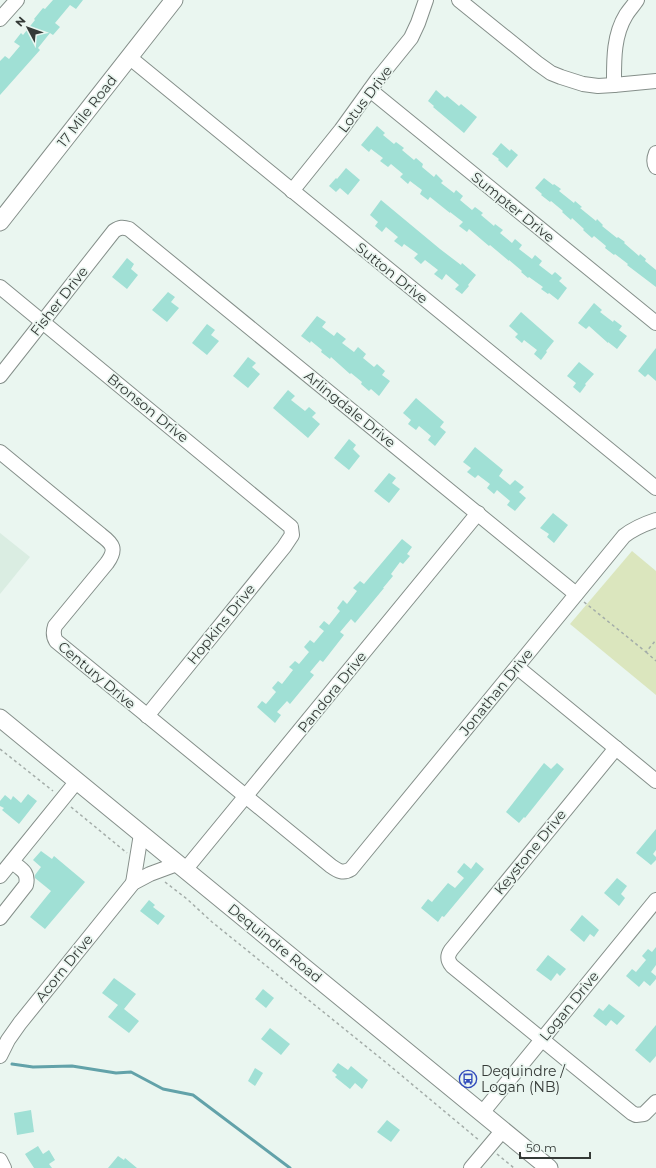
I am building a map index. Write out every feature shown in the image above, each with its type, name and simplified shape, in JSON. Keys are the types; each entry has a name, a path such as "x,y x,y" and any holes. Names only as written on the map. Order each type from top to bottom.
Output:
{"main road":[{"name":"17 Mile Road","path":"0,222 174,0"},
{"name":"Dequindre Road","path":"0,719 549,1168"}],"street":[{"path":"0,19 17,0"},
{"name":"Lotus Drive","path":"292,191 341,130 411,38 426,0"},
{"path":"459,0 537,63 561,77 583,84 598,86 614,86 656,81"},
{"path":"614,86 616,42 626,15 637,0"},
{"name":"Sutton Drive","path":"128,57 656,488"},
{"name":"Sumpter Drive","path":"370,90 656,323"},
{"path":"656,153 654,158 656,167"},
{"name":"Fisher Drive","path":"0,376 109,237 114,231 121,228"},
{"name":"Arlingdale Drive","path":"121,228 129,229 133,232 580,598"},
{"name":"Bronson Drive","path":"0,288 289,524 292,531"},
{"name":"Century Drive","path":"0,452 101,535 112,546 113,550 111,558 53,629 54,636 60,645 336,870 344,872"},
{"name":"Pandora Drive","path":"181,867 246,796 478,513"},
{"name":"Jonathan Drive","path":"344,872 351,869 517,667 580,598 624,536 638,526 656,520"},
{"name":"Hopkins Drive","path":"146,716 284,547 290,539 292,531"},
{"path":"517,667 656,780"},
{"name":"Keystone Drive","path":"542,1039 452,966 449,962 448,954 616,748"},
{"path":"0,876 77,782"},
{"name":"Acorn Drive","path":"133,883 141,834"},
{"path":"0,918 26,885 28,879 25,872 12,862"},
{"name":"Acorn Drive","path":"0,1056 8,1040 20,1023 133,883 150,874 181,867"},
{"name":"Logan Drive","path":"482,1113 656,900"},
{"path":"542,1039 636,1115 648,1112 656,1102"},
{"path":"471,1168 503,1130"},
{"path":"0,1160 4,1168"}],"path":[{"path":"580,598 656,661"},
{"path":"646,652 656,640"},
{"path":"160,878 514,1168"}],"shaded area":[{"path":"0,533 30,557 0,594"}],"green space":[{"path":"632,551 656,571 656,695 570,624"}],"building":[{"path":"53,0 83,0 76,9 70,5 55,23 60,27 53,35 50,33 38,48 40,50 0,95 0,61 5,56 9,59 20,46 14,42 21,33 23,35 43,8 45,9"},
{"path":"436,90 445,98 447,96 459,106 461,104 477,117 464,133 428,101"},
{"path":"377,126 385,133 383,135 394,144 396,142 404,148 402,150 414,160 416,158 423,164 422,167 434,177 436,174 443,181 441,183 454,193 456,190 463,196 460,200 472,210 475,207 483,213 481,215 494,226 495,224 503,230 500,233 512,243 515,239 522,245 519,249 532,259 535,255 542,261 539,265 552,275 555,272 562,278 559,281 567,288 558,300 541,289 543,287 529,277 528,278 509,260 469,229 467,232 459,226 463,222 430,197 428,200 420,194 422,190 410,181 408,184 400,177 403,174 391,164 388,167 380,161 383,158 371,149 369,152 361,145"},
{"path":"501,143 510,151 511,149 518,155 507,168 492,154"},
{"path":"346,168 360,180 348,195 340,188 336,192 329,186"},
{"path":"544,178 561,189 559,191 574,203 575,201 582,207 580,208 596,221 597,219 603,225 602,226 617,238 618,237 625,242 624,243 639,256 640,254 646,259 645,261 656,270 656,287 615,254 614,255 605,248 606,246 594,236 592,238 572,218 571,220 551,201 550,202 541,195 542,194 535,188"},
{"path":"381,200 440,249 461,265 462,263 476,275 462,294 455,289 459,285 446,274 442,280 434,274 438,270 425,260 421,264 414,258 418,254 404,244 402,247 394,241 398,237 386,227 382,232 375,226 378,222 370,215"},
{"path":"127,258 134,264 131,269 138,275 127,289 112,277"},
{"path":"168,292 175,297 171,302 179,308 167,322 152,310"},
{"path":"594,303 602,310 600,312 613,322 614,320 622,326 619,330 627,336 617,349 589,326 586,329 578,323"},
{"path":"521,312 554,341 541,360 534,354 537,350 524,340 522,343 515,337 518,334 509,326"},
{"path":"317,316 326,322 322,327 334,336 337,332 346,339 342,343 354,352 358,347 366,354 363,358 374,367 377,364 385,371 382,375 390,381 379,396 371,389 369,391 361,384 362,382 351,373 350,374 331,357 330,359 321,352 322,350 311,341 310,343 301,336"},
{"path":"207,324 215,330 211,335 219,341 207,355 192,343"},
{"path":"656,348 656,381 648,374 645,377 638,371"},
{"path":"248,357 256,363 252,367 260,374 248,388 233,376"},
{"path":"579,362 594,374 585,384 586,385 580,393 573,387 576,383 567,376"},
{"path":"288,390 295,396 291,400 305,411 309,407 316,413 312,417 320,424 308,438 273,408"},
{"path":"416,398 444,422 440,427 446,432 435,446 428,440 431,436 419,426 416,430 408,424 411,420 403,413"},
{"path":"349,439 356,445 353,449 360,456 349,470 334,458"},
{"path":"475,447 503,470 499,476 510,485 515,480 524,487 519,492 526,498 515,511 507,505 510,501 497,490 494,494 487,488 490,484 478,475 475,478 467,472 471,468 463,462"},
{"path":"389,473 396,478 392,483 400,489 389,503 374,491"},
{"path":"553,513 568,525 554,543 547,537 549,534 540,528"},
{"path":"402,539 412,547 407,554 410,556 403,564 400,562 391,574 393,576 355,623 351,619 340,632 344,635 323,662 320,660 310,672 314,675 290,704 287,701 277,712 281,715 275,723 257,707 262,701 266,704 276,692 272,688 278,681 282,684 293,670 289,667 295,661 299,664 309,652 304,647 310,640 314,643 324,631 319,627 324,621 329,625 340,611 337,608 343,600 347,604 357,591 353,588 360,581 364,584"},
{"path":"544,763 551,769 557,763 564,769 525,818 524,817 519,823 506,812"},
{"path":"28,794 37,801 19,824 2,810 4,808 0,806 0,801 5,795 11,800 13,796 21,803"},
{"path":"656,829 656,850 653,854 656,857 656,860 651,865 636,853"},
{"path":"41,851 52,859 54,856 85,882 45,929 30,917 51,891 35,878 35,875 41,867 33,860"},
{"path":"476,862 484,869 444,917 442,916 438,922 421,908 428,899 432,902 448,883 455,888 464,878 457,872 464,863 471,869"},
{"path":"617,878 627,886 621,894 625,898 619,906 604,893"},
{"path":"149,900 155,905 153,907 165,916 158,925 140,911"},
{"path":"582,915 599,930 594,937 590,934 584,942 570,930"},
{"path":"656,947 656,965 651,972 656,976 656,979 650,986 644,981 639,987 626,976 632,969 636,972 646,960 642,956 648,949 652,952"},
{"path":"548,955 566,969 560,976 557,973 551,981 536,970"},
{"path":"114,978 136,994 124,1009 139,1021 129,1033 108,1017 118,1005 102,993"},
{"path":"263,989 274,998 266,1008 255,999"},
{"path":"609,1004 625,1016 617,1025 611,1020 606,1026 593,1016 599,1008 603,1011"},
{"path":"656,1025 656,1056 650,1063 635,1050"},
{"path":"270,1028 290,1044 281,1055 261,1039"},
{"path":"338,1063 348,1070 351,1066 368,1080 362,1089 355,1083 350,1089 335,1077 337,1075 332,1071"},
{"path":"255,1068 263,1073 255,1086 248,1081"},
{"path":"31,1110 34,1132 17,1135 14,1113"},
{"path":"387,1120 400,1130 391,1142 377,1132"},
{"path":"38,1146 43,1154 49,1150 55,1160 49,1164 52,1168 34,1168 25,1154"},
{"path":"118,1156 124,1160 125,1158 137,1168 108,1168"}],"waterway":[{"path":"12,1064 33,1067 72,1066 116,1073 131,1072 163,1089 193,1095 290,1168"}],"place":[{"name":"Dequindre / Logan (NB)","path":"468,1079"}]}
